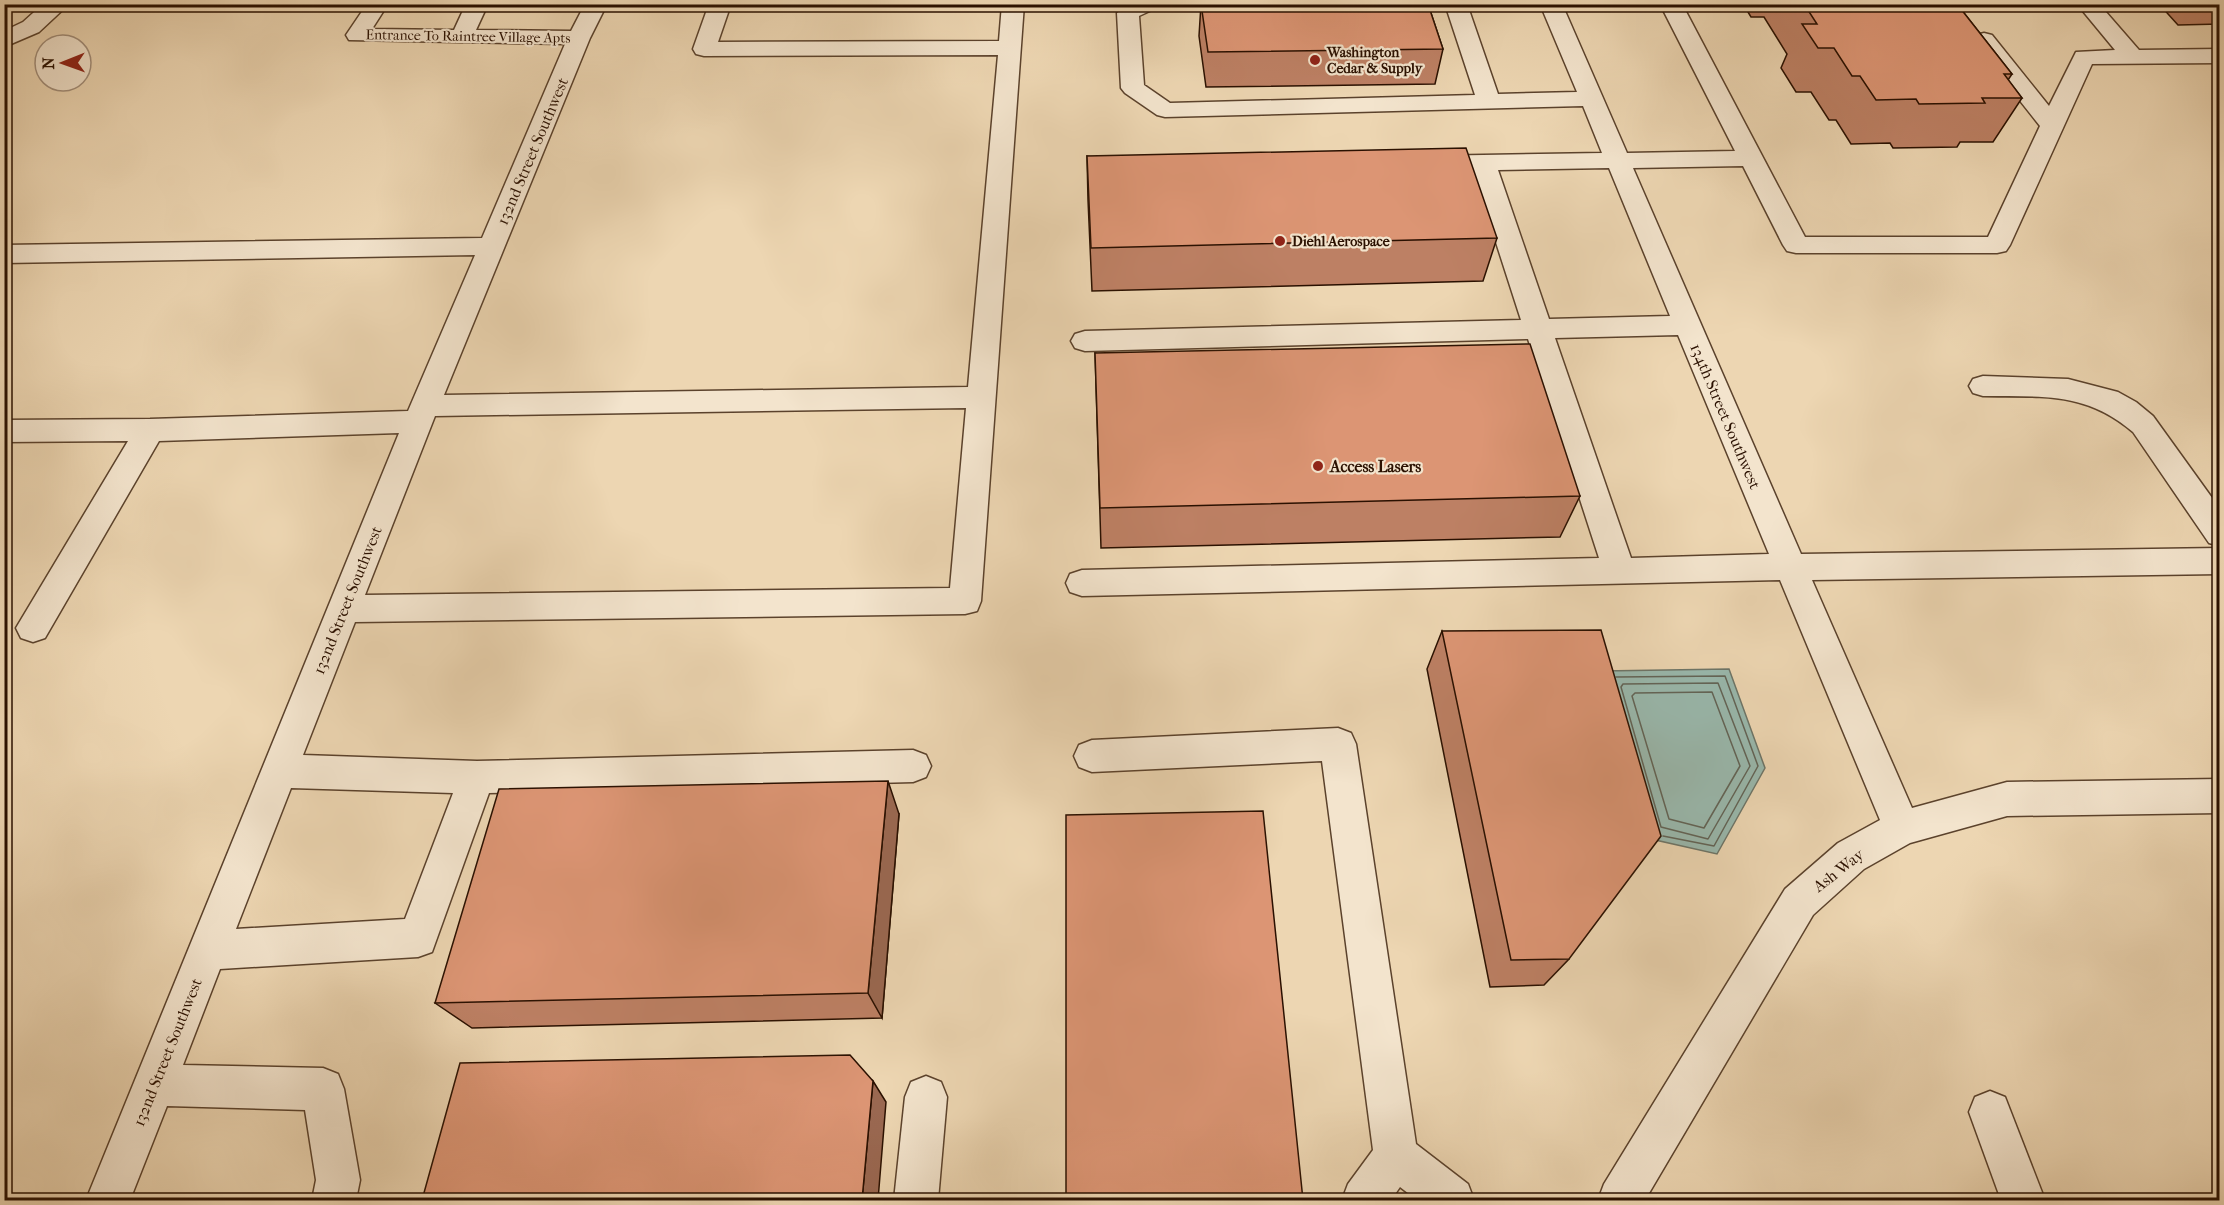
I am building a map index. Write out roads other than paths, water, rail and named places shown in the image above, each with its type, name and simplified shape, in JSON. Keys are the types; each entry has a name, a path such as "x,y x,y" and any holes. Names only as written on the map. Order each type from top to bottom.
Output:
{"street":[{"path":"4,40 31,27 46,12 59,4"},
{"name":"Entrance To Raintree Village Apts","path":"378,4 357,35 579,38"},
{"path":"462,37 477,4"},
{"name":"132nd Street Southwest","path":"108,1200 421,414 579,38 596,4"},
{"path":"720,4 704,49 1010,48"},
{"path":"343,609 965,601 1013,4"},
{"path":"1146,4 1128,13 1133,88 1165,110 1591,99"},
{"path":"1456,4 1489,103"},
{"name":"134th Street Southwest","path":"1551,4 1902,828"},
{"path":"1671,4 1796,245 1997,245 2084,57 2220,56"},
{"path":"2087,4 2133,57"},
{"path":"1972,24 2053,126"},
{"path":"1400,165 1751,158"},
{"path":"1483,163 1619,571"},
{"path":"4,254 492,246"},
{"path":"1086,341 1687,325"},
{"path":"1983,386 2082,390 2102,396 2132,412 2143,424 2220,534"},
{"path":"4,431 150,430 421,414 982,397"},
{"path":"33,628 150,430"},
{"path":"1082,583 1790,567 2220,561"},
{"path":"1092,756 1338,744 1396,1156 1452,1200"},
{"path":"279,771 477,777 913,766"},
{"path":"208,950 418,938 477,777"},
{"name":"Ash Way","path":"1620,1200 1799,902 1851,856 1902,828 2007,799 2220,795"},
{"path":"154,1085 323,1089 338,1180 334,1200"},
{"path":"916,1200 926,1097"},
{"path":"1990,1112 2023,1200"},
{"path":"1364,1200 1396,1156"}],"water":[{"path":"1729,669 1765,768 1717,854 1651,839 1602,671"}],"place":[{"name":"Washington Cedar & Supply","path":"1315,60"},
{"name":"Diehl Aerospace","path":"1280,241"},
{"name":"Access Lasers","path":"1318,466"}]}
